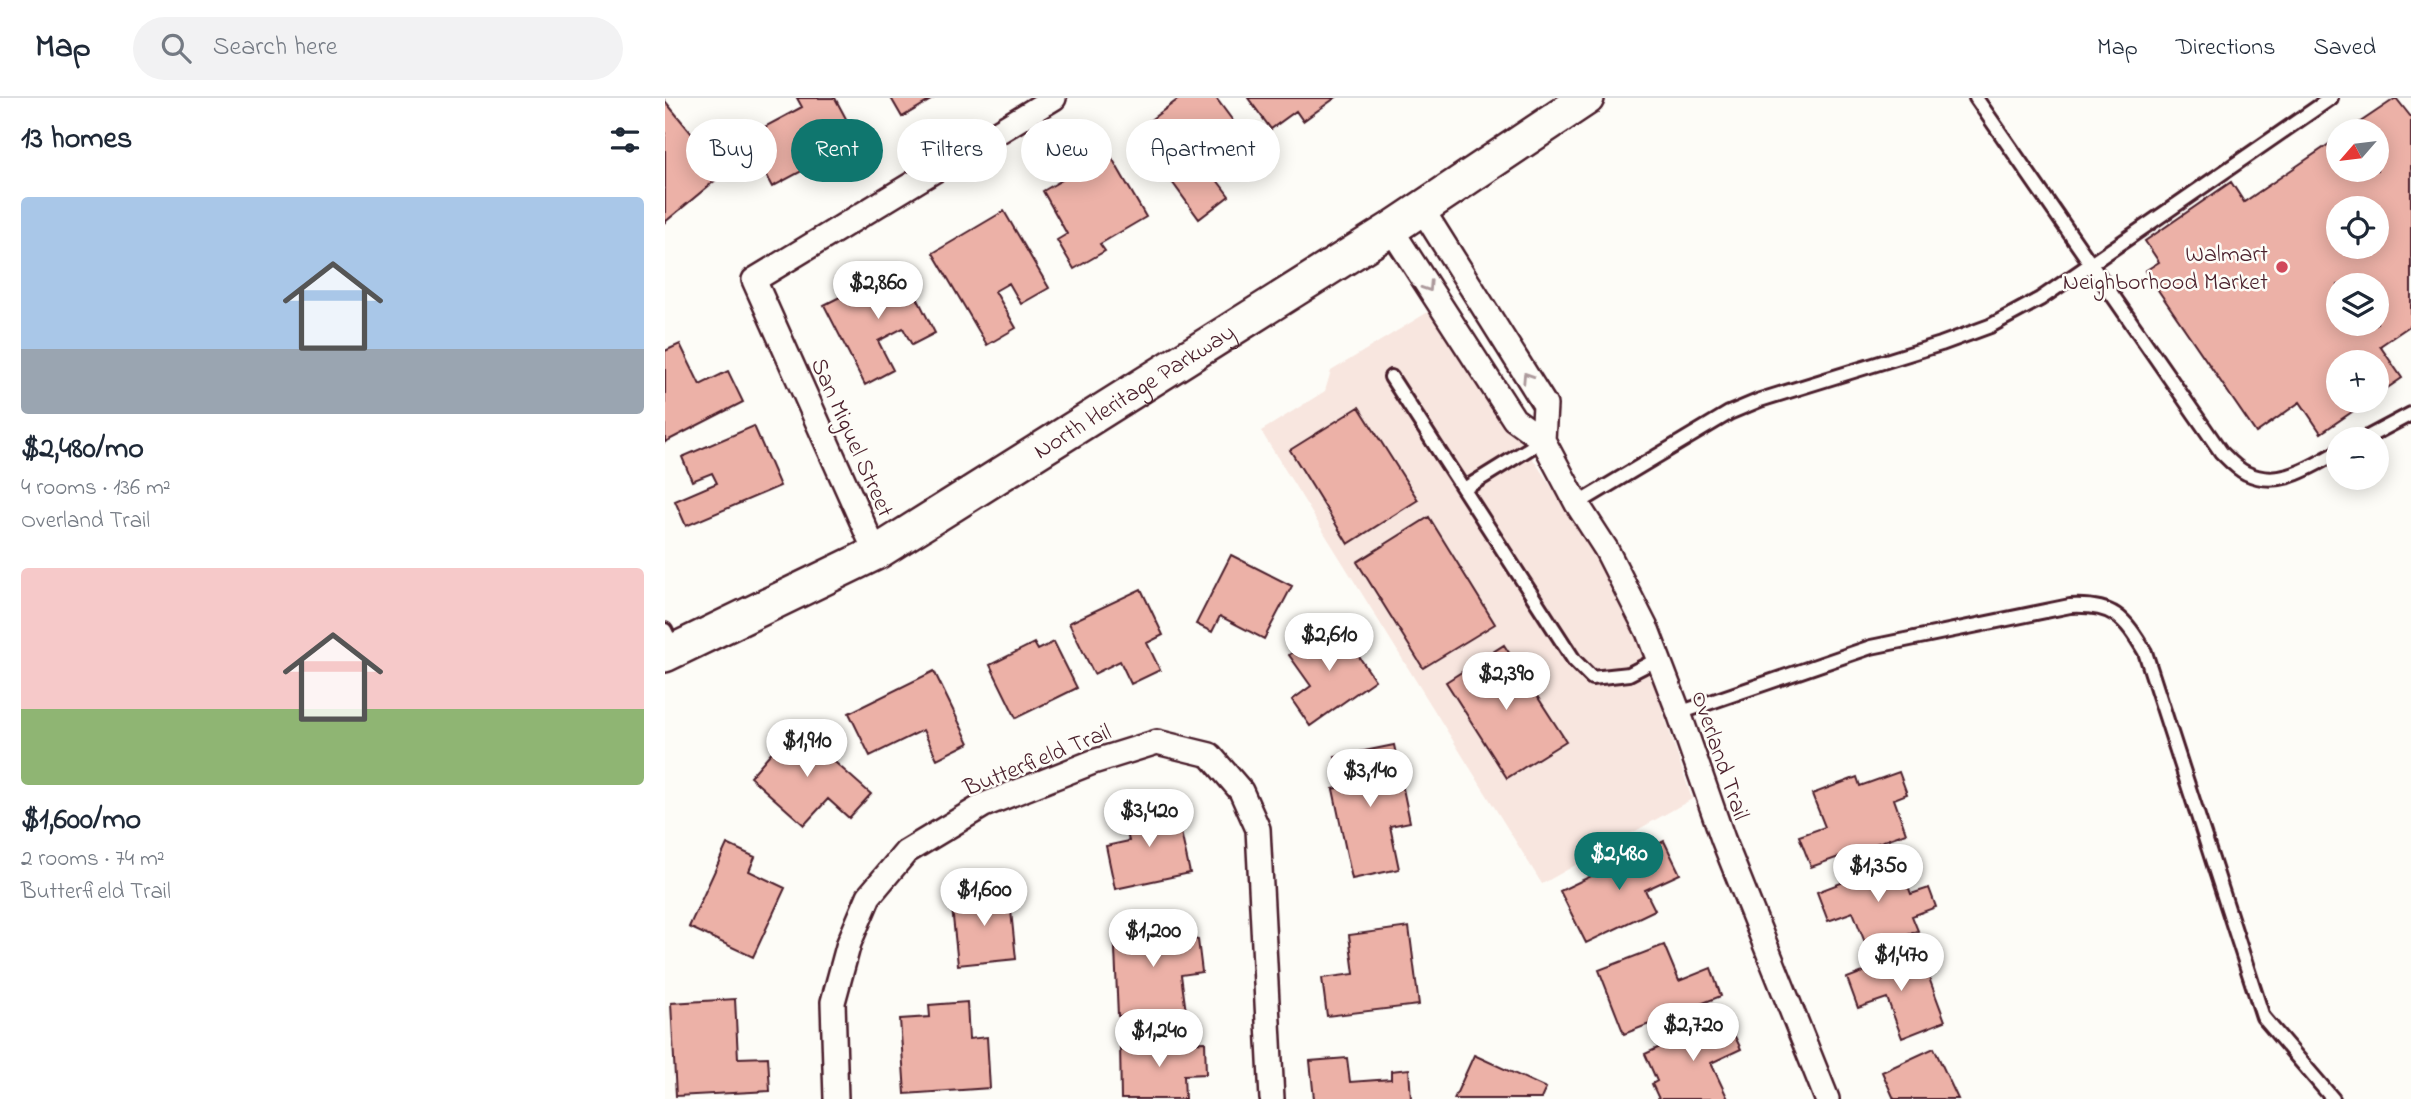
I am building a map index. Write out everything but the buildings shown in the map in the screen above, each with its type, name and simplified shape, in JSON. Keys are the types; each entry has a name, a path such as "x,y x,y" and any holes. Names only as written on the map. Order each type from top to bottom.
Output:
{"main road":[{"name":"North Heritage Parkway","path":"668,645 876,553 1391,229 1587,98"}],"street":[{"name":"San Miguel Street","path":"876,553 754,280 1054,98"},
{"path":"1422,209 1545,405 1543,440"},
{"name":"Overland Trail","path":"1391,229 1514,419 1543,440 1577,504 1606,549 1648,632 1723,839 1827,1099"},
{"name":"Butterfield Trail","path":"836,1099 833,1002 849,943 869,896 906,852 984,805 1093,762 1157,742 1210,755 1241,791 1258,829 1272,1099"}],"lane":[{"path":"1976,98 2221,452 2244,473 2269,481 2297,474 2326,459"},
{"path":"1577,504 1729,413 1760,400 1990,326 2040,299 2331,98"},
{"path":"1391,377 1574,660 1592,678 1629,674 1658,659"},
{"path":"2387,427 2411,414"},
{"path":"1464,489 1543,440"},
{"path":"1679,713 1871,647 2070,606 2094,605 2110,611 2130,627 2145,652 2263,1017 2333,1099"}],"shaded area":[{"path":"1433,309 1625,597 1692,799 1542,884 1261,431 1325,391 1331,371"}],"place":[{"name":"Walmart Neighborhood Market","path":"2282,267"}]}
